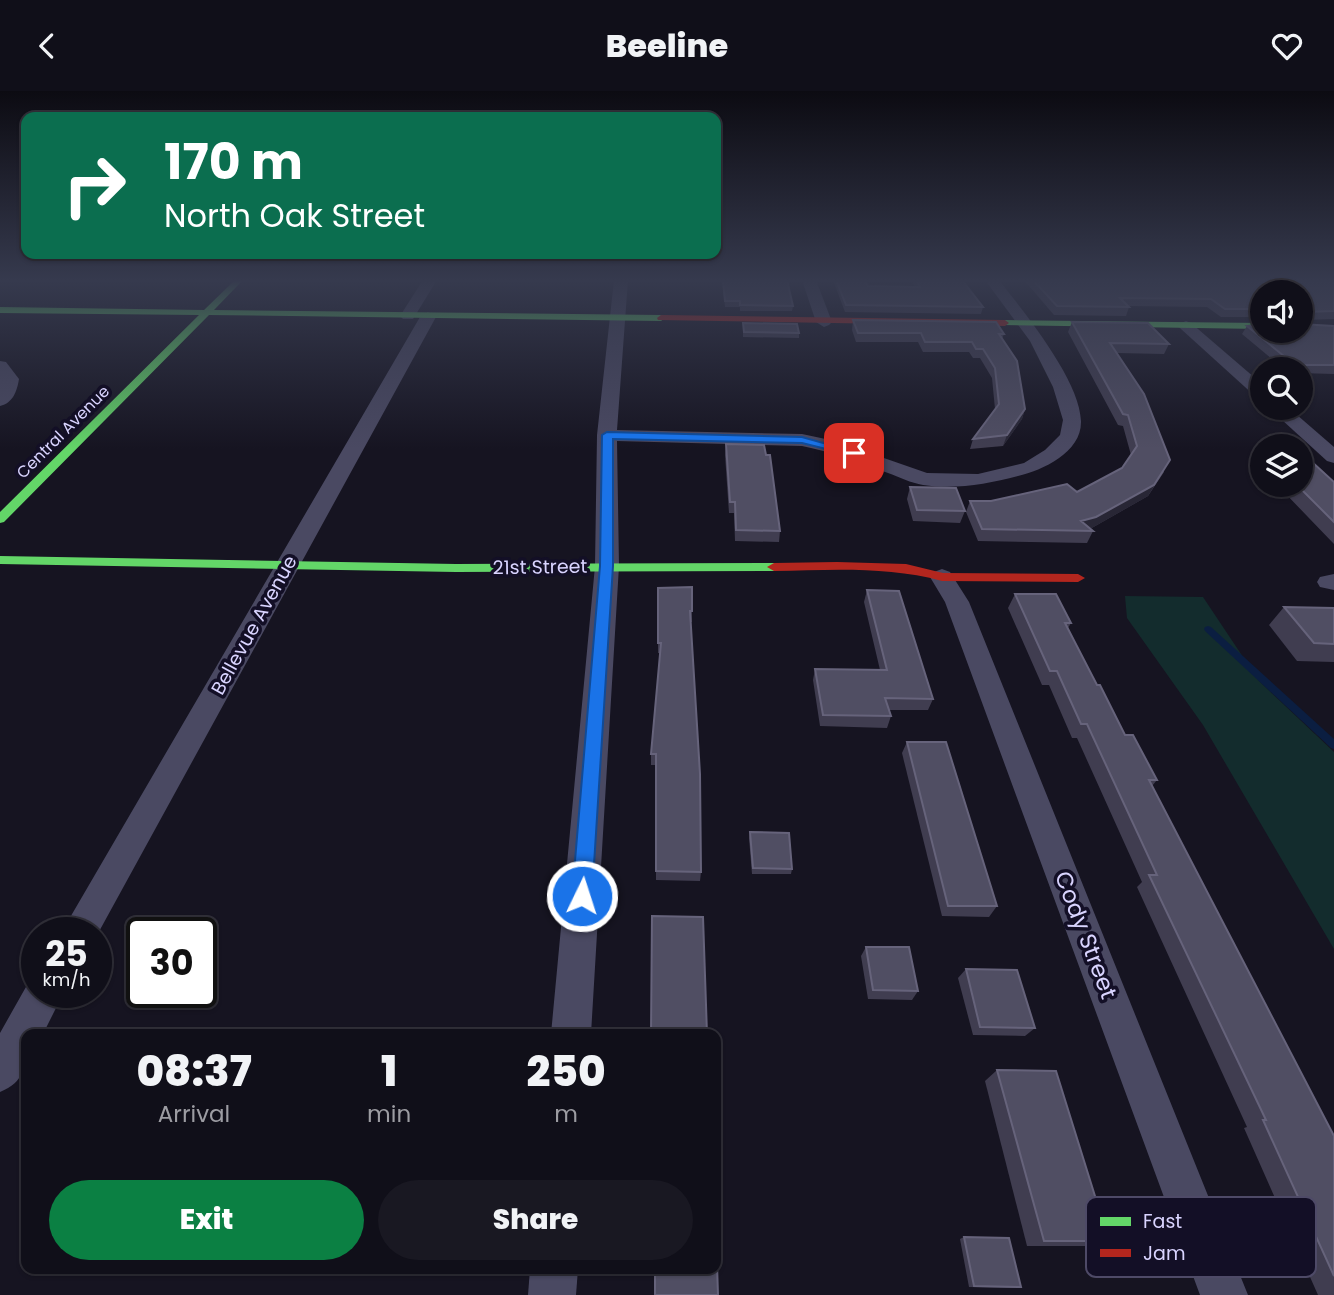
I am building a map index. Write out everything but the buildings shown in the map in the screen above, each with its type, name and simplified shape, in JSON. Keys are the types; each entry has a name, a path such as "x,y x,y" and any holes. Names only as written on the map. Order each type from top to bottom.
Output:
{"street":[{"name":"Central Avenue","path":"0,519 182,336"},
{"name":"Bellevue Avenue","path":"88,917 288,565 365,424 408,336"},
{"path":"571,1029 607,566 607,435 615,336"},
{"path":"607,435 802,440 828,445 925,479 978,480 1031,467 1052,454 1069,436 1072,420 1062,387 1035,336"},
{"path":"1197,336 1250,383"},
{"path":"0,366 10,379 8,391 0,401"},
{"path":"1292,420 1334,457"},
{"name":"21st Street","path":"0,560 456,568 905,568 928,571 942,577 1078,579"},
{"name":"Cody Street","path":"942,577 957,602 1186,1197"},
{"path":"24,1029 36,1008"},
{"path":"0,1072 21,1035"},
{"path":"552,1295 554,1274"},
{"name":"Cody Street","path":"1217,1277 1224,1295"}],"green space":[{"path":"1125,596 1203,597 1259,681 1334,752 1334,949 1203,725 1127,618"}],"waterway":[{"path":"1208,629 1334,745"}],"traffic: fast":[{"path":"0,519 183,336"},
{"path":"0,560 456,568 774,567"}],"traffic: jam":[{"path":"774,567 884,566 906,568 942,577 1078,578"}],"route":[{"path":"582,896 607,566 607,435 802,440 854,453"}]}
